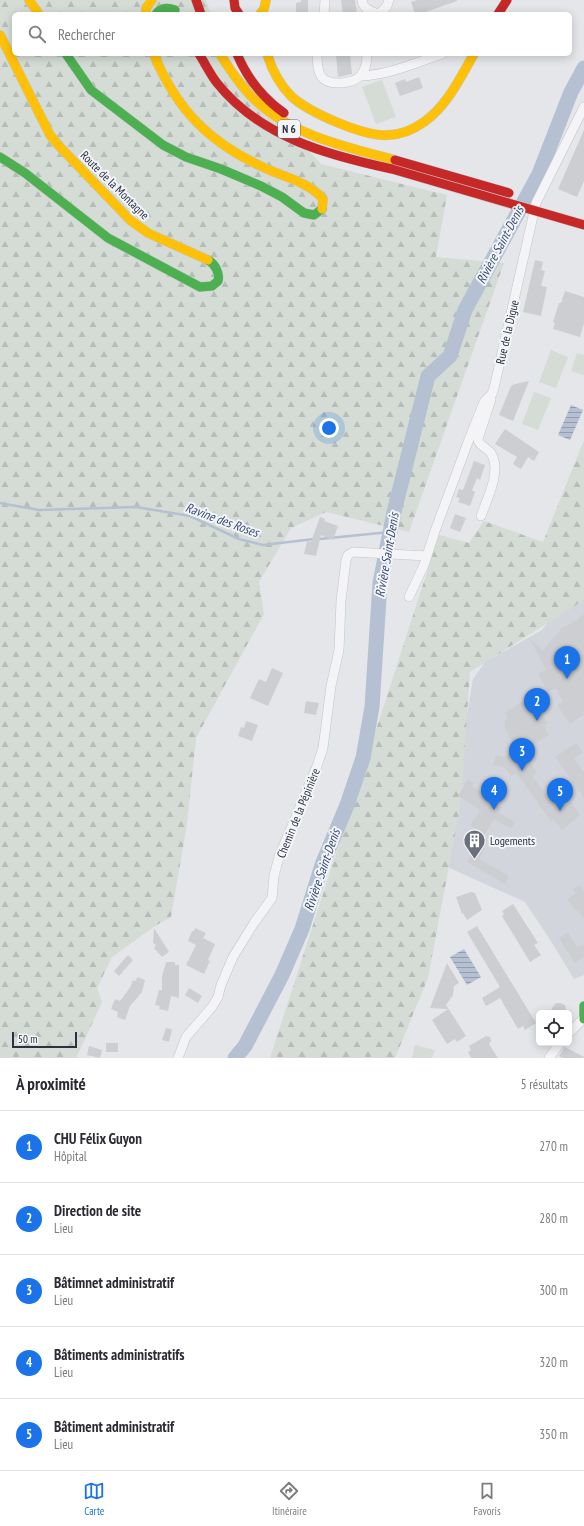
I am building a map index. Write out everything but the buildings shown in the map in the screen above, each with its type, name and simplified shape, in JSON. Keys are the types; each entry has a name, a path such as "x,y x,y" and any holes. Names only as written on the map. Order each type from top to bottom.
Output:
{"main road":[{"path":"29,0 38,12"},
{"path":"146,12 146,8 152,0"},
{"path":"171,0 176,12"},
{"path":"188,0 192,12"},
{"path":"196,0 200,12"},
{"path":"234,0 235,8 238,12"},
{"path":"499,12 507,0"},
{"path":"157,12 163,8 168,7 176,12"},
{"name":"Route de la Montagne","path":"0,35 50,136 130,220 148,233 211,262 219,272 217,282 214,286 208,288 200,286 108,238 26,173 0,157"},
{"path":"67,56 91,90 168,149 186,158 261,186 282,197 304,213 314,214 322,209 322,198 319,194 228,148 197,124 175,97 156,57"},
{"path":"200,56 217,83 240,108 282,136 339,156 392,169"},
{"name":"N 6","path":"211,56 233,87 250,104 272,120 302,137 336,151 392,169 584,225"},
{"name":"N 6","path":"221,56 242,86 256,102 273,116 301,131 341,145 516,195"},
{"path":"238,56 247,74 259,89 280,110 305,126 395,160"},
{"path":"268,56 273,71 284,88 297,102 311,110 356,129 379,136 399,134 414,128 429,119 440,108 473,56"},
{"path":"531,199 546,204"},
{"path":"584,1006 584,1019"}],"street":[{"path":"324,12 325,0"},
{"path":"362,0 362,3 367,10 373,12"},
{"path":"381,12 387,6 389,0"},
{"path":"317,56 320,76 325,80 336,83 345,83 361,76 366,68 366,56"},
{"path":"361,76 373,76 386,73 436,56"},
{"name":"Rue de la Digue","path":"409,597 484,402 492,394 536,203 584,107"},
{"path":"481,516 496,472 493,456 490,451 479,444 478,439 492,394"},
{"name":"Chemin de la Pépinière","path":"178,1058 186,1037 212,1007 218,997 221,985 233,956 254,922 272,898 274,876 279,857 324,748 331,686 339,650 346,560 351,553 360,552 425,556"},
{"path":"572,1030 584,1019"},
{"path":"549,1058 558,1046"}],"shaded area":[{"path":"584,575 584,975 574,979 525,902 445,866 461,750 473,679 485,662 542,630"}],"green space":[{"path":"0,0 206,0 210,12 12,12 12,56 224,56 321,164 447,195 436,257 504,263 409,532 326,512 291,528 259,582 264,614 196,738 187,824 171,917 155,926 112,957 97,988 102,1002 77,1056 78,1058 0,1058"},
{"path":"382,80 396,117 376,124 362,87"},
{"path":"551,350 568,357 556,388 539,382"},
{"path":"577,353 584,355 584,375 571,371"},
{"path":"534,392 551,398 538,430 522,424"},
{"path":"584,440 584,600 470,672 461,802 428,978 395,1058 270,1058 439,535 469,543 484,521 543,542"},
{"path":"415,1045 435,1050 432,1058 412,1058"}],"water":[{"path":"571,405 583,410 570,440 558,435"},
{"path":"464,949 481,977 467,985 450,957"}],"waterway":[{"name":"Rivière Saint-Denis","path":"235,1058 245,1046 282,975 302,929 322,865 347,805 363,758 372,707 380,583 394,512 428,376 450,356 465,310 539,174 571,92 584,68"},
{"name":"Ravine des Roses","path":"0,503 39,510 136,507 190,516 239,539 263,545 314,539"},
{"name":"Ravine des Roses","path":"319,539 390,532"}],"traffic: fast":[{"path":"158,12 164,8 175,10"},
{"path":"67,56 91,90 163,145 186,157 221,169 261,186 282,197 304,213 314,215 322,209"},
{"path":"0,157 25,173 108,238 200,287 212,286 218,281 216,269 208,260"},
{"path":"584,1006 584,1019"}],"traffic: slow":[{"path":"29,0 38,12"},
{"path":"146,12 146,8 152,0"},
{"path":"262,12 264,9 266,0"},
{"path":"0,35 50,135 60,147 130,220 148,233 208,260"},
{"path":"154,56 163,75 174,93 198,124 229,149 267,169 297,181 318,193 323,199 322,209"},
{"path":"156,56 157,63"},
{"path":"221,56 248,93 268,111 284,121 320,138 395,160"},
{"path":"268,56 279,82 291,96 299,102 323,116 351,128 378,135 402,133 424,122 440,108 446,100 473,56"}],"traffic: jam":[{"path":"196,0 200,12"},
{"path":"234,0 235,8 238,12"},
{"path":"499,12 507,0"},
{"path":"200,56 217,83 234,102 253,117 274,130 319,150 368,164 392,169"},
{"path":"238,56 256,87 269,101 284,113"},
{"path":"395,160 509,193"},
{"path":"392,169 584,225"}],"place":[{"name":"CHU Félix Guyon","path":"567,679"},
{"name":"Direction de site","path":"537,721"},
{"name":"Bâtimnet administratif","path":"522,771"},
{"name":"Bâtiments administratifs","path":"494,810"},
{"name":"Bâtiment administratif","path":"560,811"},
{"name":"Logements","path":"475,860"}]}
